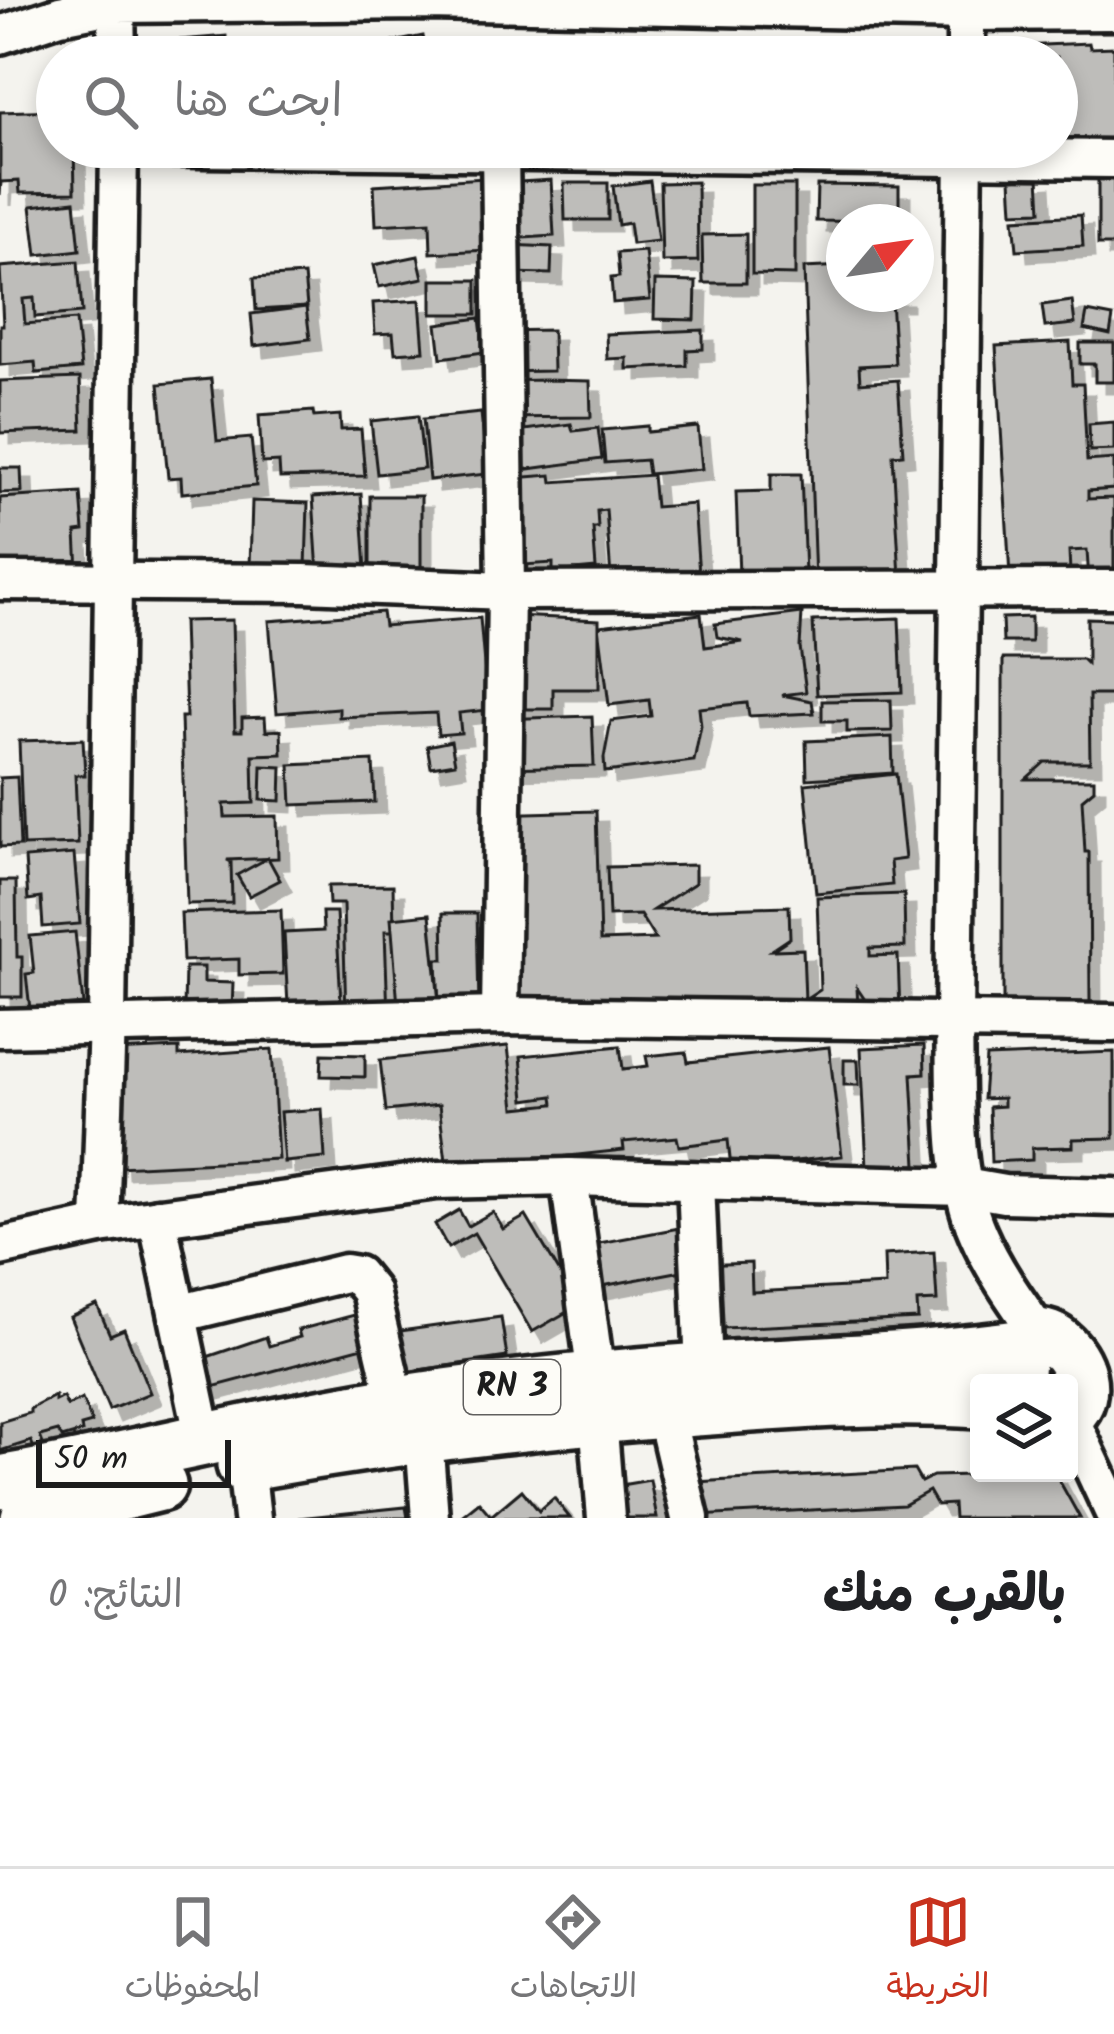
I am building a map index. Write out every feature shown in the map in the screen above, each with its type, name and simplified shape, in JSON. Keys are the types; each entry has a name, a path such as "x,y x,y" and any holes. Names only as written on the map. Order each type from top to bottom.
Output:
{"highway":[{"name":"RN 3","path":"0,1482 225,1452 410,1420 597,1398 704,1370 1058,1352"},
{"path":"1058,1352 1097,1365 1098,1377 1085,1407"},
{"name":"RN 3","path":"597,1398 665,1412 914,1397 970,1401"},
{"name":"RN 3","path":"27,1518 225,1452"}],"street":[{"path":"0,35 115,2 428,0 1114,11"},
{"path":"115,2 116,36"},
{"path":"1078,158 1114,159"},
{"path":"100,1225 119,168"},
{"path":"500,168 506,590 500,1016"},
{"path":"964,168 954,1021 964,1187 977,1233 1058,1352"},
{"path":"0,581 506,590 1114,589"},
{"path":"0,1028 500,1016 1114,1023"},
{"path":"0,1247 100,1225 437,1180 569,1177 964,1187 1004,1194 1114,1197"},
{"path":"569,1177 597,1398 606,1518"},
{"path":"696,1182 704,1370"},
{"path":"157,1217 178,1314 251,1518"},
{"path":"178,1314 345,1273 357,1275 370,1292 410,1420 430,1518"},
{"path":"1085,1407 1114,1513"},
{"path":"665,1412 690,1518"}],"building":[{"path":"1078,43 1114,47 1114,148 1078,147"},
{"path":"36,111 36,168 74,168 75,192 20,193 19,181 1,182 0,195 0,112"},
{"path":"1098,176 1114,176 1114,245 1098,245"},
{"path":"1039,177 1041,211 1013,212 1011,179"},
{"path":"484,178 488,250 431,253 430,222 376,225 374,185"},
{"path":"551,180 554,236 508,239 504,183"},
{"path":"650,181 658,241 632,244 629,223 618,225 613,186"},
{"path":"697,182 698,261 662,262 660,183"},
{"path":"564,183 608,183 608,220 565,220"},
{"path":"752,185 795,185 795,275 752,274"},
{"path":"817,185 899,186 899,204 826,204 826,221 816,221"},
{"path":"75,201 80,250 37,255 31,206"},
{"path":"1081,215 1083,246 1017,250 1014,219"},
{"path":"746,234 746,283 703,283 702,235"},
{"path":"508,245 552,247 551,274 507,273"},
{"path":"645,251 650,300 613,303 611,278 619,277 617,253"},
{"path":"418,256 423,278 379,287 374,265"},
{"path":"78,261 82,313 35,317 34,298 23,299 25,324 76,320 81,369 36,373 35,362 0,365 0,267"},
{"path":"826,267 826,312 892,312 895,364 859,366 860,383 898,380 903,454 893,455 900,577 815,582 804,268"},
{"path":"304,275 307,307 256,310 254,278"},
{"path":"432,280 477,280 477,314 432,314"},
{"path":"655,281 696,282 695,320 654,319"},
{"path":"420,300 424,351 395,353 393,333 375,334 373,303"},
{"path":"1072,301 1075,324 1045,327 1042,305"},
{"path":"306,307 310,339 254,346 251,314"},
{"path":"1087,312 1113,317 1110,335 1084,329"},
{"path":"480,318 484,352 441,358 437,324"},
{"path":"552,330 553,371 497,372 496,331"},
{"path":"703,330 703,349 687,350 687,366 627,369 627,358 607,359 606,334"},
{"path":"1070,342 1072,384 1083,384 1087,461 1114,459 1114,489 1088,491 1088,499 1114,498 1114,581 1089,582 1087,550 1069,551 1070,572 1010,576 996,346"},
{"path":"1080,343 1114,343 1114,382 1095,382 1095,364 1080,364"},
{"path":"80,378 82,430 0,433 0,381"},
{"path":"211,379 217,441 251,438 256,486 182,493 181,477 168,478 159,384"},
{"path":"498,381 590,381 591,417 498,418"},
{"path":"313,411 314,417 340,415 341,430 361,429 365,476 280,478 279,462 262,463 259,415"},
{"path":"481,413 487,474 429,480 423,419"},
{"path":"418,416 424,469 377,474 371,421"},
{"path":"1114,422 1114,450 1090,451 1089,424"},
{"path":"571,424 573,431 598,428 602,459 507,472 501,433"},
{"path":"648,426 648,432 698,427 702,469 648,474 646,460 605,463 602,430"},
{"path":"0,468 21,468 22,492 0,493"},
{"path":"771,474 801,474 805,574 739,576 736,492 771,491"},
{"path":"551,475 552,482 652,475 655,507 694,504 699,575 611,577 606,510 597,511 598,528 593,528 596,568 553,572 553,563 508,566 501,479"},
{"path":"81,493 84,531 76,532 78,571 0,575 0,498"},
{"path":"361,494 366,570 318,573 313,497"},
{"path":"370,496 421,496 421,572 370,572"},
{"path":"252,501 308,503 306,568 250,567"},
{"path":"382,612 384,626 480,618 488,710 459,713 461,733 438,735 436,713 339,717 339,708 277,713 269,621"},
{"path":"802,613 800,647 806,692 782,695 812,701 814,713 749,716 747,703 699,708 701,726 694,761 605,772 611,721 651,716 649,700 609,705 599,626 701,614 705,647 743,642 717,637 715,624"},
{"path":"494,615 599,620 599,689 553,689 553,709 495,709"},
{"path":"1031,617 1031,642 1003,642 1002,618"},
{"path":"899,618 902,692 817,695 813,621"},
{"path":"1087,618 1114,619 1114,695 1089,695 1090,762 1045,762 1026,779 1094,779 1094,789 1082,799 1085,852 1089,852 1090,1003 1081,1011 1003,1006 1003,659 1082,659 1087,664"},
{"path":"232,620 235,731 242,731 242,718 265,717 266,731 281,730 282,754 253,755 254,803 224,804 225,817 277,816 278,858 227,860 231,862 232,903 187,904 183,621"},
{"path":"891,700 892,731 847,732 847,721 822,721 822,701"},
{"path":"592,716 594,766 498,768 497,719"},
{"path":"892,737 893,773 807,779 806,741"},
{"path":"83,739 85,775 75,775 78,844 23,846 19,741"},
{"path":"451,741 455,763 431,767 427,746"},
{"path":"373,761 375,802 292,805 290,765"},
{"path":"262,766 282,767 281,801 261,800"},
{"path":"896,774 905,859 890,861 892,885 816,893 805,784"},
{"path":"17,777 20,846 0,847 0,778"},
{"path":"596,811 600,941 655,939 640,915 609,916 607,867 695,865 695,883 653,910 789,906 790,938 772,950 803,949 805,1000 820,990 817,897 904,894 905,947 870,948 870,956 898,955 900,1012 874,1013 857,988 858,1007 495,1018 493,814"},
{"path":"74,854 80,924 43,927 41,898 28,900 25,858"},
{"path":"268,858 280,880 249,896 237,875"},
{"path":"0,881 16,881 22,997 0,997"},
{"path":"393,885 394,931 385,931 388,1016 346,1017 343,904 329,904 328,886"},
{"path":"281,910 283,974 239,975 239,959 183,961 181,913"},
{"path":"322,912 336,912 341,1002 288,1005 284,933 323,931"},
{"path":"443,913 477,913 479,1007 439,1008 437,959 444,959"},
{"path":"430,914 439,1002 398,1006 391,918"},
{"path":"75,932 83,1004 30,1009 26,974 34,973 30,936"},
{"path":"185,967 204,967 204,982 233,983 232,1011 184,1009"},
{"path":"924,1045 925,1073 912,1074 917,1165 867,1167 861,1048"},
{"path":"508,1046 515,1108 554,1104 553,1096 525,1100 521,1056 620,1046 623,1069 648,1066 646,1056 686,1052 688,1062 829,1047 842,1156 731,1168 728,1140 679,1146 677,1137 623,1142 624,1150 447,1169 439,1105 386,1111 380,1060"},
{"path":"179,1048 179,1056 272,1049 278,1159 118,1167 112,1051"},
{"path":"1114,1052 1114,1138 1073,1139 1073,1147 1032,1148 1032,1160 991,1162 989,1107 1003,1106 1003,1098 983,1099 986,1057"},
{"path":"322,1054 365,1055 365,1077 321,1076"},
{"path":"844,1060 858,1060 859,1085 844,1085"},
{"path":"322,1109 325,1158 284,1162 280,1112"},
{"path":"459,1210 468,1226 493,1212 503,1229 526,1216 579,1305 532,1332 474,1233 448,1248 435,1224"},
{"path":"679,1228 687,1270 581,1290 573,1248"},
{"path":"934,1252 937,1301 917,1302 918,1319 702,1329 699,1265 751,1263 752,1292 885,1285 884,1255"},
{"path":"97,1305 110,1335 124,1329 150,1393 109,1410 70,1317"},
{"path":"358,1314 367,1346 205,1389 198,1360 266,1337 269,1346 300,1337 298,1330"},
{"path":"501,1317 507,1357 392,1374 386,1333"},
{"path":"55,1396 55,1401 63,1397 67,1406 82,1399 92,1423 62,1438 58,1431 40,1436 43,1444 34,1448 31,1441 0,1451 0,1422 30,1413"},
{"path":"914,1470 921,1482 933,1476 970,1475 970,1482 1060,1482 1080,1518 954,1518 953,1504 937,1505 929,1491 904,1505 679,1517 677,1483"},
{"path":"650,1480 657,1518 603,1518 598,1489"},
{"path":"522,1490 539,1511 554,1498 570,1518 459,1518 479,1502 491,1516"},
{"path":"406,1507 408,1518 298,1518"}]}
